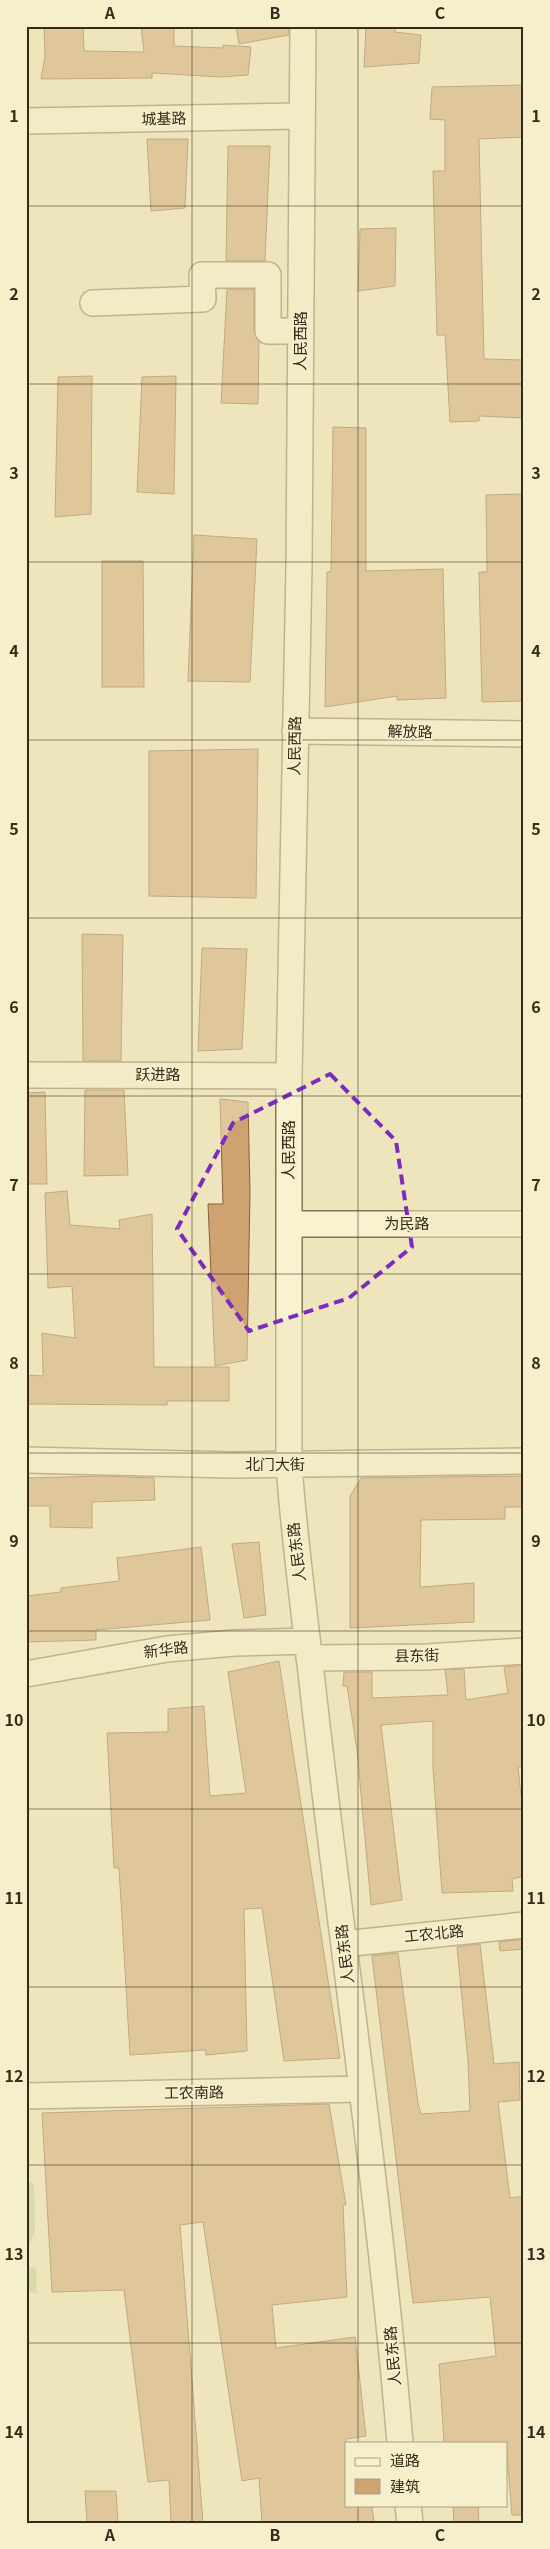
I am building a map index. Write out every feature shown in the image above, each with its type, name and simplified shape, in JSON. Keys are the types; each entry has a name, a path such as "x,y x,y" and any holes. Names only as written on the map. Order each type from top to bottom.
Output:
{"street":[{"name":"人民西路","path":"289,1465 290,1076 301,331 303,26"},
{"name":"城基路","path":"26,121 302,116"},
{"path":"93,303 203,299 202,276 268,276 268,331 301,331"},
{"name":"解放路","path":"295,730 524,734"},
{"name":"跃进路","path":"26,1075 290,1076"},
{"name":"为民路","path":"290,1224 524,1224"},
{"name":"北门大街","path":"26,1460 289,1465 524,1462"},
{"name":"人民东路","path":"289,1465 308,1649 390,2322 400,2442"},
{"name":"新华路","path":"26,1674 166,1649 234,1643 308,1649"},
{"name":"县东街","path":"308,1649 426,1657 524,1651"},
{"name":"工农北路","path":"344,1944 524,1925"},
{"name":"工农南路","path":"26,2096 361,2089"},
{"path":"408,2506 410,2523"}],"highlighted area":[{"path":"330,1074 396,1141 412,1247 349,1298 249,1331 177,1229 233,1123"}],"green space":[{"path":"26,2180 34,2184 35,2232 26,2251"},
{"path":"26,2266 36,2268 37,2293 26,2292"}],"building":[{"path":"44,26 83,26 84,51 144,52 141,26 174,26 174,46 223,48 223,45 251,47 248,75 221,77 152,73 152,78 41,79 45,56"},
{"path":"236,26 289,26 289,35 239,44"},
{"path":"366,26 395,26 395,32 421,35 419,63 364,67"},
{"path":"524,85 524,137 479,139 484,359 524,360 524,418 479,416 479,421 450,422 445,335 437,335 433,171 445,171 445,120 430,119 432,87"},
{"path":"147,139 188,139 185,208 151,211"},
{"path":"228,146 270,146 265,261 226,261"},
{"path":"396,228 395,286 358,291 360,229"},
{"path":"227,289 254,289 254,331 259,342 258,404 221,403"},
{"path":"92,376 91,514 55,517 58,377"},
{"path":"176,376 174,494 137,492 142,377"},
{"path":"333,427 366,428 366,571 443,569 446,698 397,700 397,696 325,707 327,572 331,572"},
{"path":"522,494 524,701 482,702 479,572 487,572 486,495"},
{"path":"194,535 257,539 250,682 188,681"},
{"path":"102,561 143,561 144,687 102,687"},
{"path":"258,749 256,898 149,896 149,751"},
{"path":"82,934 123,935 121,1061 83,1061"},
{"path":"202,948 247,949 242,1049 198,1051"},
{"path":"85,1090 124,1090 128,1175 84,1176"},
{"path":"45,1092 47,1184 26,1184 26,1093"},
{"path":"220,1099 248,1102 250,1192 247,1360 215,1366 208,1204 223,1204"},
{"path":"67,1191 70,1225 120,1229 119,1220 152,1214 154,1367 229,1367 229,1401 167,1401 167,1405 26,1404 26,1375 43,1376 42,1333 75,1338 72,1286 48,1288 45,1193"},
{"path":"100,1476 154,1478 155,1500 92,1502 92,1528 50,1527 50,1506 26,1506 26,1478"},
{"path":"524,1476 524,1507 505,1507 505,1519 421,1520 420,1587 474,1583 474,1622 350,1628 350,1496 361,1478"},
{"path":"259,1542 266,1615 244,1618 232,1544"},
{"path":"201,1547 210,1620 96,1630 96,1640 26,1642 26,1596 61,1592 61,1588 119,1581 117,1558"},
{"path":"279,1661 340,2058 284,2061 262,1908 244,1909 247,2051 206,2055 206,2050 130,2055 119,1868 114,1868 107,1733 168,1732 168,1709 204,1706 210,1796 246,1793 228,1672"},
{"path":"524,1665 524,1767 518,1767 524,1822 524,1876 512,1879 513,1891 442,1893 433,1768 433,1721 381,1725 402,1900 371,1905 357,1750 347,1686 343,1686 344,1672 372,1672 372,1698 448,1695 445,1670 464,1669 466,1700 508,1693 504,1667"},
{"path":"524,1939 524,1949 500,1951 499,1942"},
{"path":"480,1944 494,2064 519,2062 520,2100 498,2102 510,2198 524,2196 524,2515 512,2515 508,2442 444,2442 439,2364 496,2356 490,2297 413,2303 372,1956 398,1953 421,2114 470,2111 468,2061 457,1947"},
{"path":"329,2104 346,2205 343,2205 347,2297 272,2305 276,2348 355,2337 366,2436 346,2439 345,2442 345,2506 372,2506 374,2523 262,2523 259,2478 242,2481 203,2222 180,2225 203,2523 171,2523 169,2480 148,2482 124,2290 52,2292 42,2113"},
{"path":"85,2491 116,2491 118,2523 87,2523"},
{"path":"453,2506 478,2506 479,2523 454,2523"}]}
